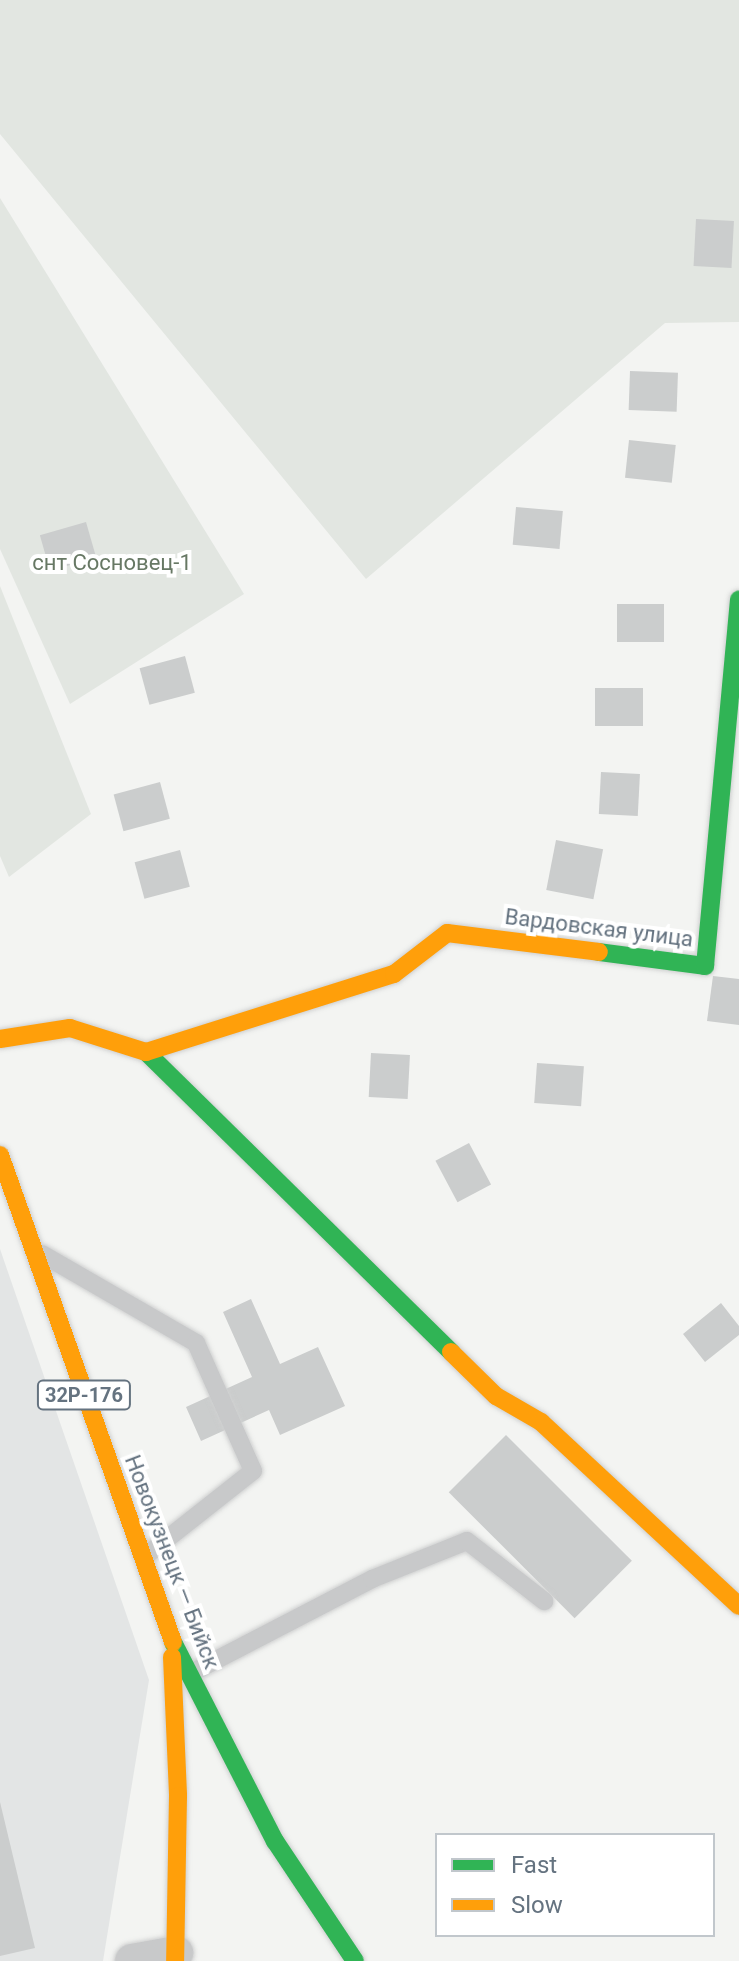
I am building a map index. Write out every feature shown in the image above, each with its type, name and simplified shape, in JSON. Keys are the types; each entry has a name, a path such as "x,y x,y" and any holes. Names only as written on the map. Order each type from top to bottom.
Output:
{"street":[{"name":"Вардовская улица","path":"146,1052 394,974 447,933 705,966 739,600"},
{"path":"0,1039 70,1028 146,1052 496,1396 541,1422 739,1606"},
{"name":"Новокузнецк — Бийск","path":"0,1155 170,1635 275,1841 355,1961"},
{"path":"132,1961 175,1957 178,1796 170,1635"}],"lane":[{"path":"33,1249 196,1343 253,1471 141,1560"},
{"path":"189,1674 372,1579 467,1541 544,1601"}],"shaded area":[{"path":"0,1249 149,1680 103,1961 0,1961"}],"green space":[{"path":"0,0 739,0 739,322 665,323 366,579 0,134"},
{"name":"снт Сосновец-1","path":"0,198 244,594 70,704 0,549"},
{"path":"0,586 91,814 9,877 0,856"}],"building":[{"path":"696,219 734,221 731,268 694,266"},
{"path":"630,371 678,373 677,412 629,410"},
{"path":"629,440 676,445 672,483 625,478"},
{"path":"516,507 563,511 560,549 513,545"},
{"path":"86,522 96,558 50,571 40,535"},
{"path":"617,604 664,604 664,642 617,642"},
{"path":"185,656 195,693 149,705 140,668"},
{"path":"595,688 643,688 643,726 595,726"},
{"path":"601,772 640,774 638,816 599,814"},
{"path":"160,782 170,819 123,831 114,794"},
{"path":"556,840 603,849 593,899 546,890"},
{"path":"180,850 190,887 144,899 135,862"},
{"path":"713,976 739,979 739,1025 707,1021"},
{"path":"371,1053 410,1055 408,1099 369,1097"},
{"path":"537,1063 584,1066 581,1106 534,1103"},
{"path":"469,1143 491,1184 458,1202 435,1161"},
{"path":"251,1299 280,1364 318,1347 345,1406 280,1435 269,1410 201,1441 186,1407 252,1377 223,1312"},
{"path":"721,1303 739,1326 739,1335 705,1362 683,1334"},
{"path":"506,1435 632,1561 575,1618 449,1492"},
{"path":"0,1802 35,1948 0,1956"}],"traffic: fast":[{"path":"599,952 705,966 739,600"},
{"path":"146,1052 451,1352"},
{"path":"173,1642 275,1841 355,1961"}],"traffic: slow":[{"path":"0,1039 70,1028 146,1052 394,974 447,933 599,952"},
{"path":"0,1155 173,1642"},
{"path":"451,1352 496,1396 541,1422 739,1606"},
{"path":"172,1657 178,1796 175,1961"}]}
